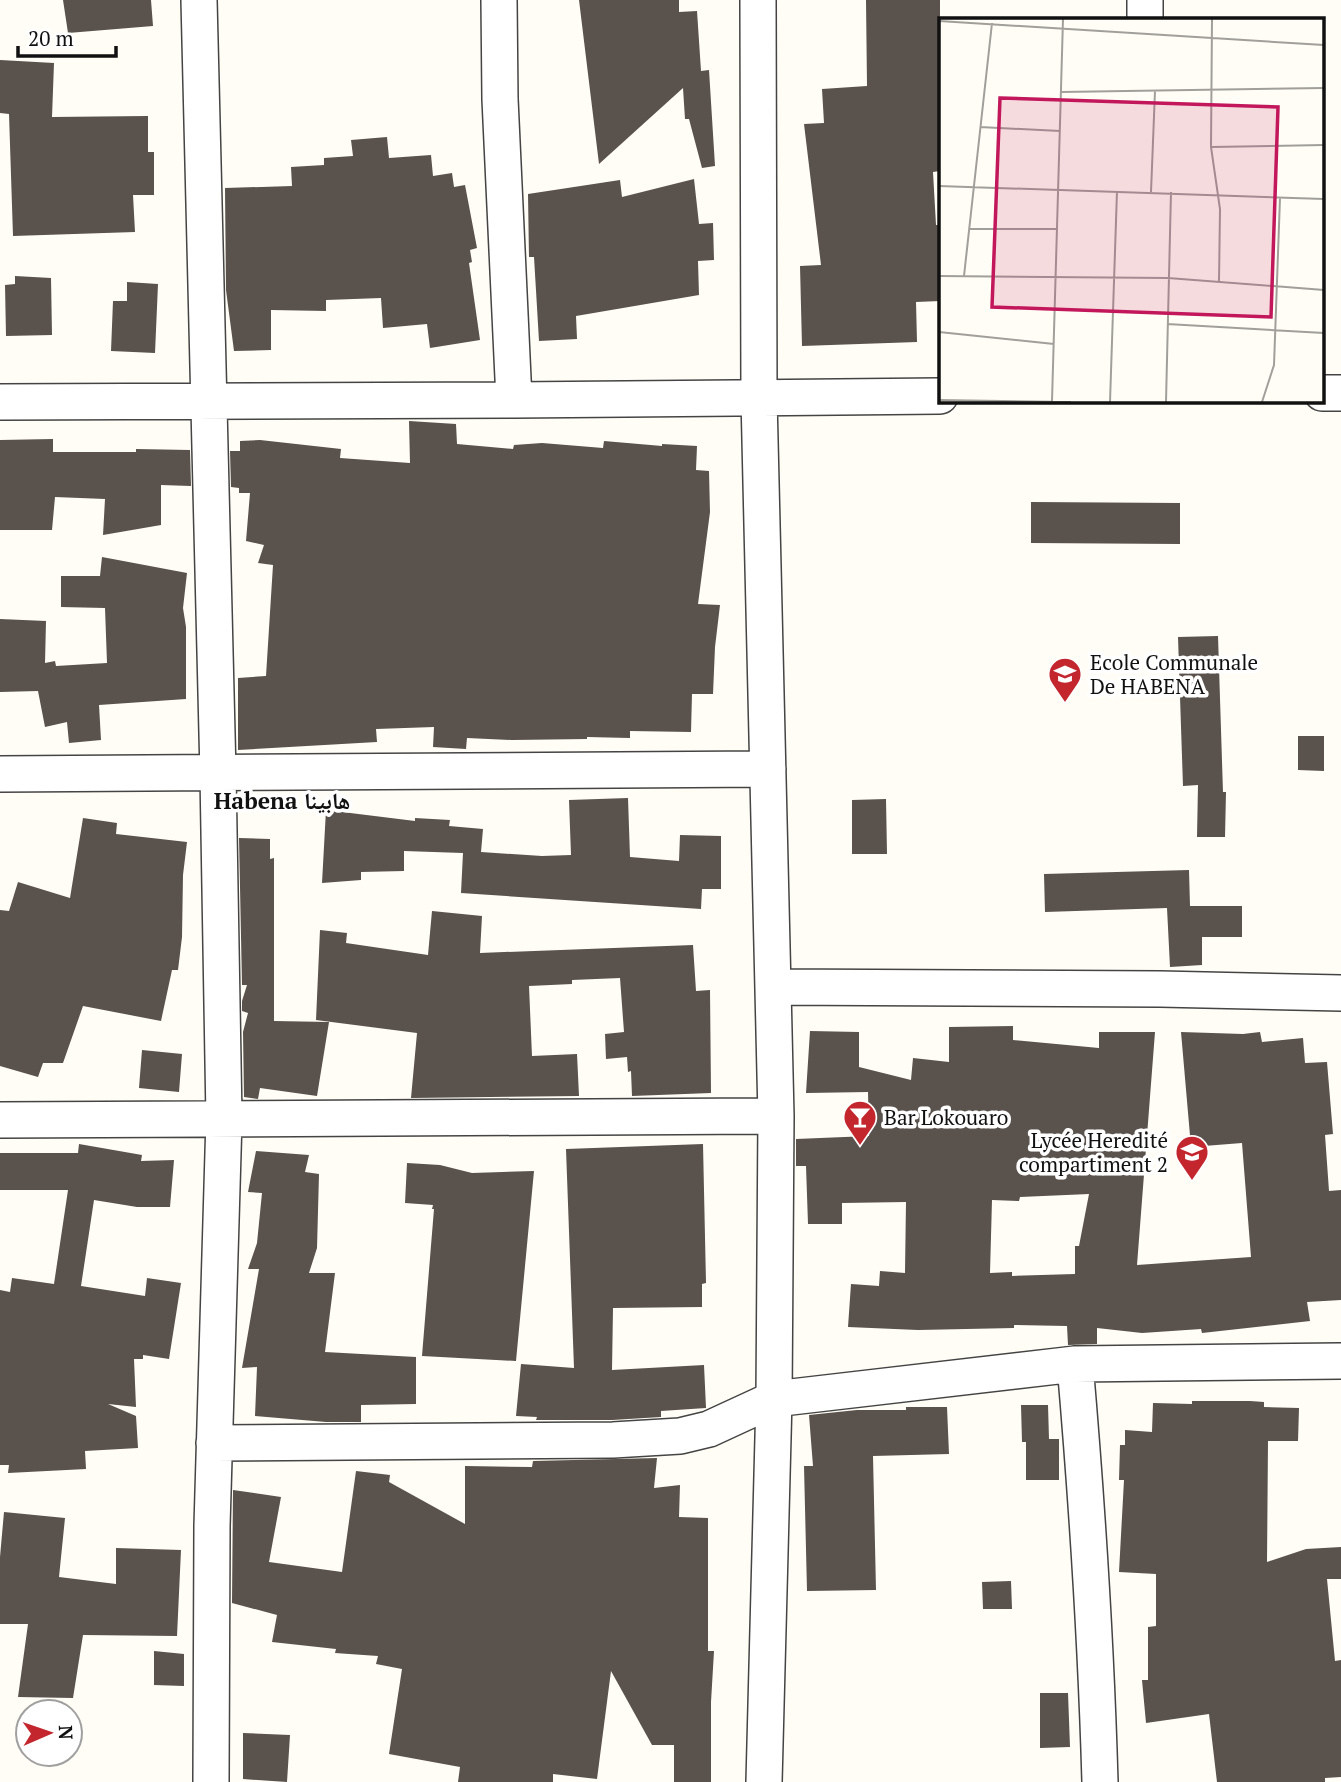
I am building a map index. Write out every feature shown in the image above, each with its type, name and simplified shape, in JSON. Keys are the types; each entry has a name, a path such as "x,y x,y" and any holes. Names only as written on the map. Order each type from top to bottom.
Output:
{"street":[{"path":"200,0 224,1119 212,1526 211,1782"},
{"path":"499,0 500,99 514,400"},
{"path":"758,0 759,398 776,1116 774,1399 764,1782"},
{"path":"1145,0 1145,18"},
{"path":"0,402 939,396"},
{"path":"0,774 768,769"},
{"path":"773,986 1341,993"},
{"path":"0,1120 776,1116"},
{"path":"214,1443 613,1440 680,1436 709,1429 774,1399 1075,1364 1341,1361"},
{"path":"1075,1364 1090,1541 1100,1782"}],"building":[{"path":"63,0 151,0 153,26 68,33"},
{"path":"579,0 679,0 679,12 697,11 701,71 709,70 715,166 702,168 689,119 685,119 683,88 599,164"},
{"path":"866,0 940,0 939,171 933,172 936,225 939,225 939,301 916,302 917,342 802,346 800,266 821,265 804,124 824,123 822,89 867,86"},
{"path":"0,60 54,63 52,117 148,116 148,152 154,152 154,195 133,195 135,232 13,236 9,114 0,113"},
{"path":"387,137 389,158 431,155 433,176 452,173 454,187 465,185 477,248 470,250 472,262 469,263 480,340 430,348 427,324 383,328 381,298 326,300 326,311 271,310 271,350 234,351 226,290 225,188 292,186 291,167 324,165 324,158 353,156 351,140"},
{"path":"694,179 699,224 713,223 714,260 698,261 699,295 576,316 577,339 539,341 534,257 529,257 528,194 620,180 622,197"},
{"path":"15,276 51,278 52,335 6,336 5,285 15,284"},
{"path":"127,282 158,284 155,353 111,351 113,301 127,301"},
{"path":"409,421 456,424 457,444 513,449 514,445 542,443 603,448 604,441 697,446 696,470 709,471 710,512 698,604 720,605 713,694 692,694 691,732 630,731 630,738 467,738 466,749 433,747 434,727 376,729 377,742 238,750 238,678 266,676 273,565 258,563 264,545 246,541 250,493 239,493 239,488 231,487 230,451 240,451 240,441 260,440 341,449 340,458 410,463"},
{"path":"53,439 53,452 190,450 191,486 161,485 161,525 103,535 105,499 55,497 52,530 0,530 0,440"},
{"path":"1031,502 1180,503 1180,544 1031,543"},
{"path":"102,557 187,573 183,608 186,627 186,699 99,705 101,740 69,743 67,722 45,727 38,691 0,692 0,619 46,621 45,663 55,661 56,666 107,663 105,608 61,607 61,576 100,576"},
{"path":"1218,636 1223,792 1226,792 1225,837 1197,837 1198,785 1183,786 1178,637"},
{"path":"1298,736 1324,736 1324,771 1298,770"},
{"path":"628,798 630,857 679,861 680,835 721,836 721,889 702,889 701,909 461,893 463,853 404,851 404,871 361,872 361,880 322,883 326,810 415,821 415,818 450,820 449,826 483,829 481,852 571,855 569,800"},
{"path":"886,799 887,854 852,854 852,800"},
{"path":"83,818 117,823 116,834 187,842 178,970 172,970 161,1021 83,1006 63,1063 43,1063 38,1077 0,1066 0,910 9,911 18,882 70,898"},
{"path":"239,838 270,839 270,859 274,858 274,1021 329,1022 317,1096 260,1088 258,1099 244,1097 243,1032 248,1013 242,1011 247,985 242,985"},
{"path":"1189,870 1190,906 1242,906 1242,937 1202,937 1202,965 1170,967 1167,908 1045,912 1044,874"},
{"path":"432,911 482,916 480,953 693,945 696,991 710,990 711,1093 632,1096 631,1071 628,1072 627,1057 606,1059 605,1034 624,1032 620,978 572,980 572,984 529,986 532,1056 577,1054 579,1096 411,1098 417,1033 316,1020 320,930 347,933 346,943 428,955"},
{"path":"1013,1026 1013,1040 1099,1048 1099,1032 1155,1032 1137,1265 1251,1257 1242,1143 1191,1147 1181,1032 1260,1032 1262,1042 1303,1038 1305,1063 1327,1062 1333,1134 1325,1135 1329,1191 1341,1190 1341,1300 1307,1302 1310,1321 1202,1333 1201,1329 1142,1333 1097,1328 1097,1344 1068,1345 1067,1326 1014,1325 1014,1328 918,1330 848,1327 851,1284 879,1286 880,1271 905,1273 906,1202 842,1203 842,1224 808,1224 806,1166 796,1166 796,1139 869,1136 868,1092 806,1093 810,1031 859,1032 859,1067 911,1080 913,1058 949,1062 949,1027","holes":["1089,1194 1079,1246 1075,1246 1075,1274 1012,1276 1012,1272 990,1273 992,1200 1019,1201 1020,1197"]},
{"path":"142,1050 182,1054 179,1092 139,1088"},
{"path":"79,1144 142,1155 141,1161 174,1160 170,1207 137,1207 94,1200 81,1286 145,1296 147,1278 181,1283 169,1359 143,1355 143,1359 134,1359 136,1407 108,1404 136,1416 138,1448 85,1451 86,1469 8,1473 9,1465 0,1465 0,1290 10,1292 12,1278 54,1284 68,1190 0,1190 0,1153 78,1153"},
{"path":"703,1144 706,1283 702,1284 702,1307 613,1308 612,1370 704,1365 706,1408 661,1411 661,1417 612,1420 536,1420 537,1417 516,1416 521,1364 574,1368 566,1149"},
{"path":"256,1151 309,1155 305,1172 319,1174 317,1248 309,1273 335,1273 325,1352 416,1357 416,1404 361,1405 361,1422 255,1416 257,1367 242,1368 259,1269 248,1269 257,1243 262,1193 248,1192"},
{"path":"407,1163 440,1165 472,1173 534,1171 516,1361 422,1356 434,1209 433,1205 405,1203"},
{"path":"1192,1401 1250,1401 1264,1402 1264,1407 1299,1408 1298,1441 1268,1441 1267,1562 1306,1549 1341,1547 1341,1579 1327,1579 1335,1661 1341,1660 1341,1777 1325,1778 1325,1782 1217,1782 1209,1714 1146,1723 1142,1680 1148,1680 1148,1627 1156,1626 1156,1574 1119,1572 1124,1480 1119,1480 1120,1445 1125,1445 1125,1430 1152,1432 1153,1403 1192,1404"},
{"path":"1021,1405 1048,1405 1049,1439 1059,1439 1059,1480 1026,1480 1026,1442 1022,1442"},
{"path":"906,1407 947,1407 949,1454 873,1456 876,1590 807,1591 804,1466 813,1466 809,1415 857,1410 906,1410"},
{"path":"657,1458 654,1488 680,1485 679,1517 708,1518 708,1651 714,1651 711,1782 674,1782 674,1745 652,1745 611,1671 597,1779 553,1774 553,1782 458,1782 460,1767 389,1754 402,1669 376,1664 378,1656 335,1653 336,1649 272,1642 277,1615 232,1603 233,1490 281,1497 269,1562 342,1572 356,1471 390,1475 389,1482 465,1524 465,1466 532,1467 533,1461"},
{"path":"4,1512 65,1518 59,1577 116,1584 116,1548 181,1550 177,1636 83,1635 73,1698 18,1697 28,1624 0,1624 0,1557"},
{"path":"1011,1581 1012,1609 983,1609 982,1582"},
{"path":"154,1651 184,1654 184,1686 154,1685"},
{"path":"1040,1693 1068,1693 1070,1747 1040,1748"},
{"path":"243,1733 290,1735 287,1782 243,1779"}],"place":[{"name":"Ecole Communale De HABENA","path":"1065,704"},
{"name":"Bar Lokouaro","path":"860,1147"},
{"name":"Lycée Heredité compartiment 2","path":"1192,1182"}],"district":[{"name":"Habena هابينا","path":"282,800"}]}
